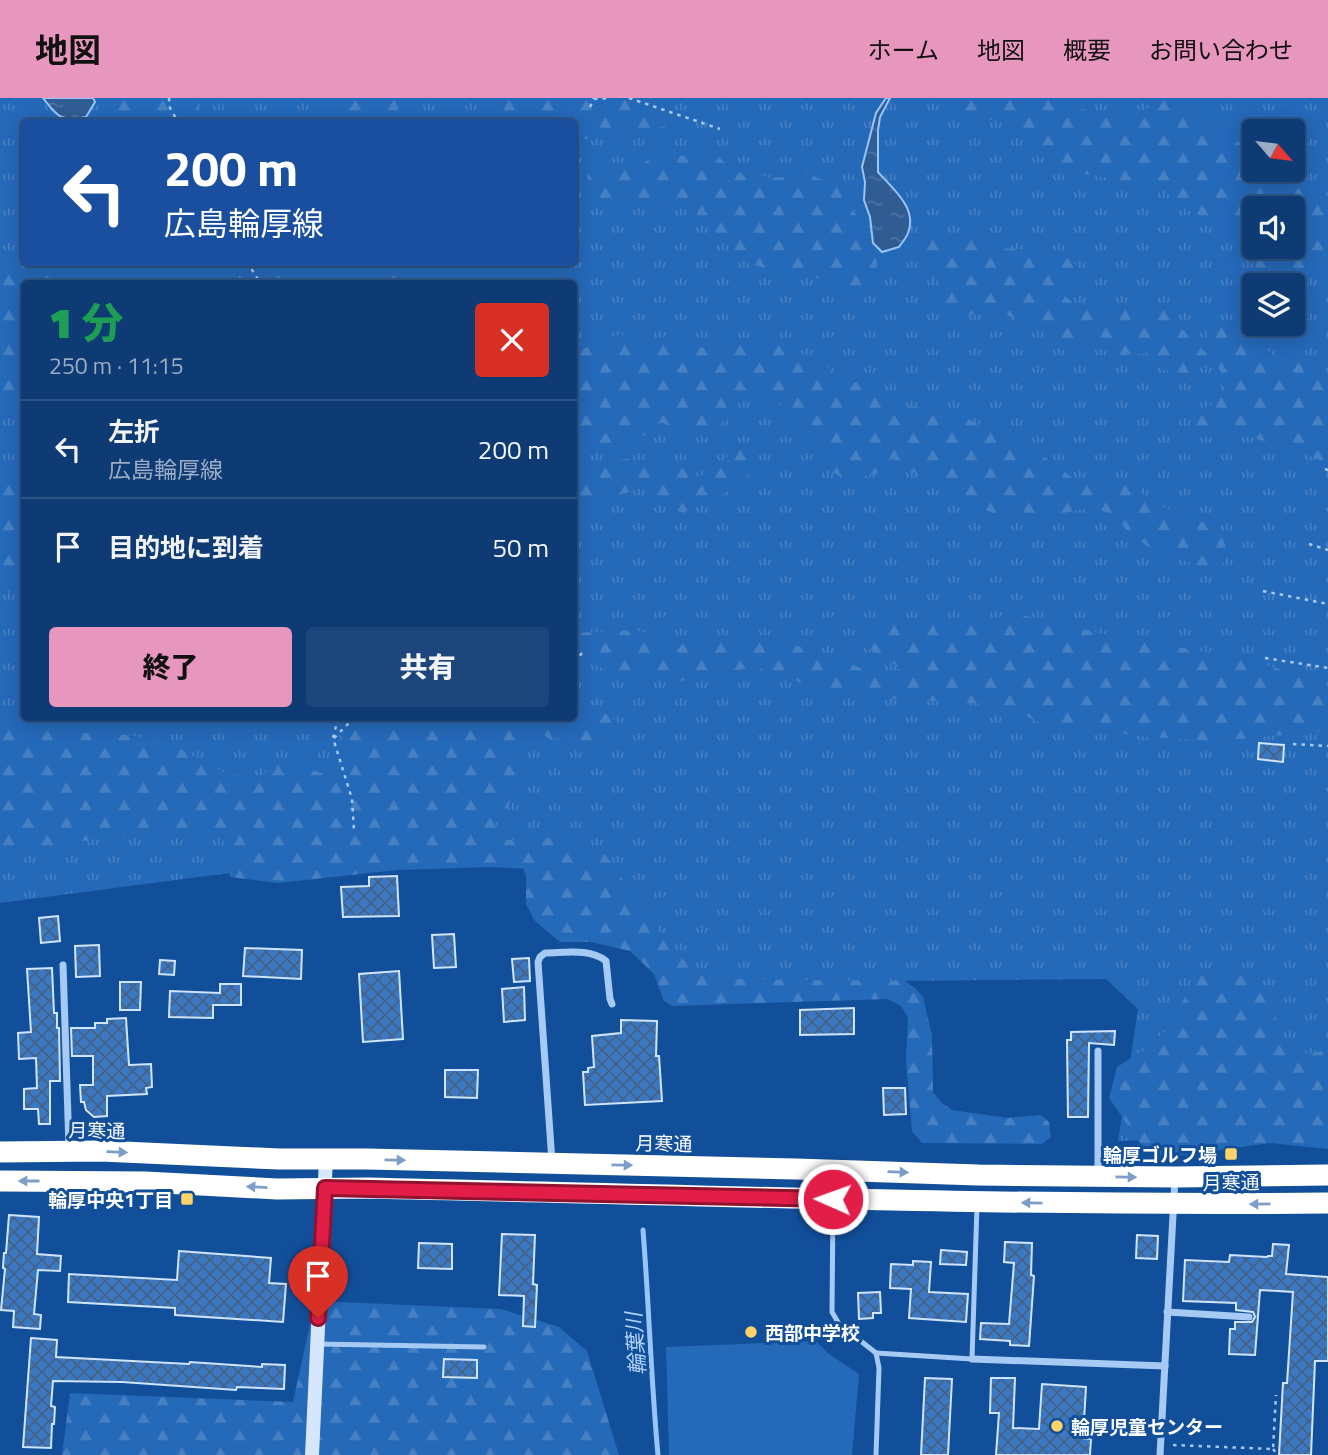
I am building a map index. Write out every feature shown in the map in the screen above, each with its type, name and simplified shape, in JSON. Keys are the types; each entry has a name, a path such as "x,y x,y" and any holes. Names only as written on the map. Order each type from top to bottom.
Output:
{"highway":[{"name":"月寒通","path":"0,1152 101,1151 552,1163 833,1184 977,1202 1174,1205 1328,1203"},
{"name":"月寒通","path":"0,1181 145,1182 325,1188 833,1184 978,1175 1328,1175"}],"street":[{"path":"552,1163 538,962 540,957 545,953 592,953 600,956 606,961 612,1004"},
{"path":"63,965 69,1152"},
{"path":"1098,1051 1098,1177"},
{"path":"312,1455 326,1159"},
{"path":"1160,1455 1175,1177"},
{"path":"1167,1311 1249,1317"},
{"path":"972,1359 1166,1366"}],"lane":[{"path":"833,1184 832,1312 839,1324 876,1353 972,1359 978,1175"},
{"path":"317,1344 484,1348"},
{"path":"876,1353 879,1368 876,1455"}],"path":[{"path":"169,98 170,108 176,119"},
{"path":"590,107 594,98 608,98"},
{"path":"629,98 720,129"},
{"path":"1309,544 1328,550"},
{"path":"1263,591 1328,604"},
{"path":"577,659 584,651"},
{"path":"1265,658 1328,668"},
{"path":"337,721 333,738 352,799 354,830"},
{"path":"333,738 351,721"},
{"path":"1293,744 1328,746"},
{"path":"1276,1395 1273,1449 1278,1455"},
{"path":"1161,1445 1273,1449"}],"green space":[{"path":"0,98 1328,98 1328,1135 1118,1141 1138,1009 1106,979 686,983 600,873 369,860 214,875 0,903"},
{"path":"110,98 200,98 199,111 204,119 125,119"},
{"path":"337,98 405,98 398,106 399,119 334,119"},
{"path":"487,98 622,98 675,115 664,126 619,138 582,139 577,135 577,119 555,119 546,113 519,119 503,119 487,104"},
{"path":"1053,98 1056,102 1108,116 1134,119 1159,98 1183,98 1224,134 1242,144 1242,182 1306,182 1306,179 1328,196 1328,272 1274,273 1256,267 1254,259 1305,259 1305,196 1242,196 1242,226 1201,216 1176,205 1162,184 1127,182 1072,171 1033,139 1010,125 969,114 961,109 960,99"},
{"path":"710,150 736,172 773,178 809,174 847,191 848,207 867,224 878,239 876,283 863,299 801,271 772,270 748,263 694,211 636,200 617,203 598,197 587,177 592,163 630,170 663,152 689,157"},
{"path":"930,234 964,237 1000,248 1058,251 1077,266 1073,287 1061,293 1078,307 1105,314 1127,304 1159,306 1207,354 1201,366 1185,374 1160,369 1153,353 1122,355 1053,335 1002,313 963,315 938,308 938,281 921,268"},
{"path":"0,251 21,258 21,266 62,266 78,280 21,280 21,401 0,389"},
{"path":"195,266 309,266 316,280 206,280"},
{"path":"355,266 433,266 424,280 358,280"},
{"path":"1226,326 1257,342 1273,354 1298,361 1328,378 1328,463 1287,442 1272,443 1229,432 1201,438 1192,425 1195,412 1213,404 1224,394 1226,380 1219,369 1208,335 1212,328"},
{"path":"621,334 635,342 676,343 718,350 753,338 768,341 822,362 846,383 865,382 877,385 894,404 951,412 1031,447 1078,482 1092,478 1113,478 1134,485 1149,500 1214,527 1223,535 1227,557 1220,567 1204,567 1157,552 1133,537 1113,515 1092,507 1064,513 994,513 953,498 891,457 876,474 844,480 827,467 819,440 781,413 781,391 737,399 717,431 688,433 661,422 649,433 626,442 577,451 577,352"},
{"path":"738,447 759,448 758,463 743,481 723,494 698,503 684,513 662,506 642,488 612,497 577,523 577,462 599,464 627,459 676,463 689,474 699,477 721,463"},
{"path":"0,470 21,492 21,598 0,588"},
{"path":"1025,616 1113,636 1253,660 1328,686 1328,731 1217,741 1149,737 1038,722 993,704 825,695 785,675 754,667 675,682 603,669 577,654 577,633 637,630 674,645 769,638 819,652 873,673 902,669 860,643 864,634 882,621 914,618 967,622"},
{"path":"596,707 619,723 612,735 593,746 548,738 540,732 539,725 542,721 577,721 577,714"},
{"path":"300,721 531,721 522,740 524,774 507,808 489,816 507,840 564,839 604,853 673,951 691,965 709,974 724,979 905,981 923,997 932,1035 933,1092 942,1103 952,1110 1008,1118 1041,1115 1049,1122 1051,1137 1042,1144 922,1143 912,1131 906,1061 908,1017 901,1006 888,999 672,1006 664,1001 654,974 630,951 591,942 560,942 534,920 526,904 526,876 520,860 494,867 397,870 278,883 230,877 228,857 220,829 103,838 0,853 0,729 126,735 166,741 227,774 261,777 271,765 292,764 328,775 342,764 349,751 344,741 344,727 324,727"},
{"path":"1234,968 1259,986 1276,1011 1276,1022 1287,1040 1307,1054 1328,1050 1328,1149 1270,1143 1168,1157 1145,1150 1109,1098 1117,1067 1144,1050 1171,1026 1179,1030 1172,1020 1196,982 1196,971"},
{"path":"315,1301 501,1309 559,1327 587,1351 619,1455 62,1455 70,1393 293,1402"},
{"path":"816,1341 829,1354 859,1374 852,1455 669,1455 666,1347"}],"water":[{"path":"43,98 93,98 95,102 86,117 71,119 57,114"},
{"path":"886,98 890,98 880,117 878,130 878,172 907,207 910,224 899,247 882,252 873,243 870,217 864,200 862,167 876,113"}],"building":[{"path":"1259,743 1284,745 1283,762 1258,759"},
{"path":"397,876 399,916 343,917 341,887 369,886 369,877"},
{"path":"58,916 60,941 41,943 39,918"},
{"path":"454,934 456,967 434,968 432,935"},
{"path":"99,945 100,976 76,977 75,946"},
{"path":"245,948 302,950 301,979 243,976"},
{"path":"529,958 530,981 514,982 512,959"},
{"path":"160,960 175,961 174,975 159,974"},
{"path":"52,968 54,1013 57,1013 59,1028 60,1081 50,1081 50,1124 39,1124 38,1109 24,1109 24,1089 37,1088 36,1058 19,1059 18,1033 31,1032 27,969"},
{"path":"399,971 403,1039 363,1042 359,974"},
{"path":"120,982 141,982 140,1010 120,1010"},
{"path":"220,984 241,984 241,1005 213,1005 213,1018 169,1017 170,991 220,993"},
{"path":"524,987 525,1020 504,1022 502,989"},
{"path":"854,1008 854,1034 800,1035 800,1010"},
{"path":"126,1018 129,1065 151,1064 152,1087 146,1088 147,1094 107,1096 107,1116 94,1117 86,1110 84,1102 81,1102 80,1085 93,1085 93,1056 72,1056 71,1028 95,1028 95,1023 107,1023 107,1019"},
{"path":"621,1020 657,1021 656,1056 659,1056 662,1101 585,1105 583,1072 594,1067 592,1036 621,1033"},
{"path":"1115,1031 1114,1045 1089,1043 1088,1117 1068,1117 1067,1040 1071,1040 1071,1032"},
{"path":"445,1070 478,1070 477,1098 445,1097"},
{"path":"883,1088 905,1088 906,1114 884,1115"},
{"path":"9,1215 39,1217 37,1254 61,1256 60,1271 38,1270 34,1314 41,1315 40,1329 13,1327 14,1311 1,1310"},
{"path":"502,1234 535,1235 535,1327 523,1326 524,1296 499,1295"},
{"path":"1137,1235 1158,1236 1157,1259 1136,1258"},
{"path":"1005,1242 1032,1243 1031,1275 1034,1276 1029,1346 1010,1345 1010,1341 980,1339 981,1323 1009,1324 1014,1263 1004,1262"},
{"path":"419,1243 452,1244 452,1269 418,1268"},
{"path":"1273,1244 1289,1245 1286,1274 1328,1277 1328,1361 1315,1361 1311,1455 1279,1455 1283,1383 1287,1383 1293,1292 1260,1290 1255,1355 1229,1354 1230,1329 1235,1329 1235,1322 1252,1322 1255,1317 1253,1312 1236,1310 1236,1303 1183,1301 1185,1260 1229,1262 1230,1255 1267,1257 1272,1256"},
{"path":"941,1250 967,1252 966,1265 940,1264"},
{"path":"179,1251 271,1258 269,1283 286,1284 283,1322 175,1315 175,1308 68,1302 69,1274 177,1280"},
{"path":"913,1261 931,1262 929,1292 968,1294 966,1322 909,1318 911,1289 890,1288 891,1264 913,1265"},
{"path":"880,1292 881,1313 873,1313 873,1318 859,1319 858,1293"},
{"path":"31,1338 57,1340 56,1357 262,1367 262,1364 285,1365 284,1389 237,1387 236,1390 122,1382 53,1381 51,1406 55,1407 51,1448 23,1447"},
{"path":"444,1359 477,1360 477,1378 443,1377"},
{"path":"925,1378 952,1379 948,1455 921,1455"},
{"path":"991,1378 1015,1378 1013,1428 1039,1429 1042,1384 1086,1387 1083,1438 1091,1439 1090,1455 996,1455 999,1413 990,1413"}],"waterway":[{"name":"輪葉川","path":"643,1230 658,1455"}],"place":[{"name":"輪厚ゴルフ場","path":"1231,1154"},
{"name":"輪厚中央1丁目","path":"187,1199"},
{"name":"西部中学校","path":"751,1332"},
{"name":"輪厚児童センター","path":"1057,1426"}],"route":[{"path":"318,1318 325,1188 833,1199"}]}
